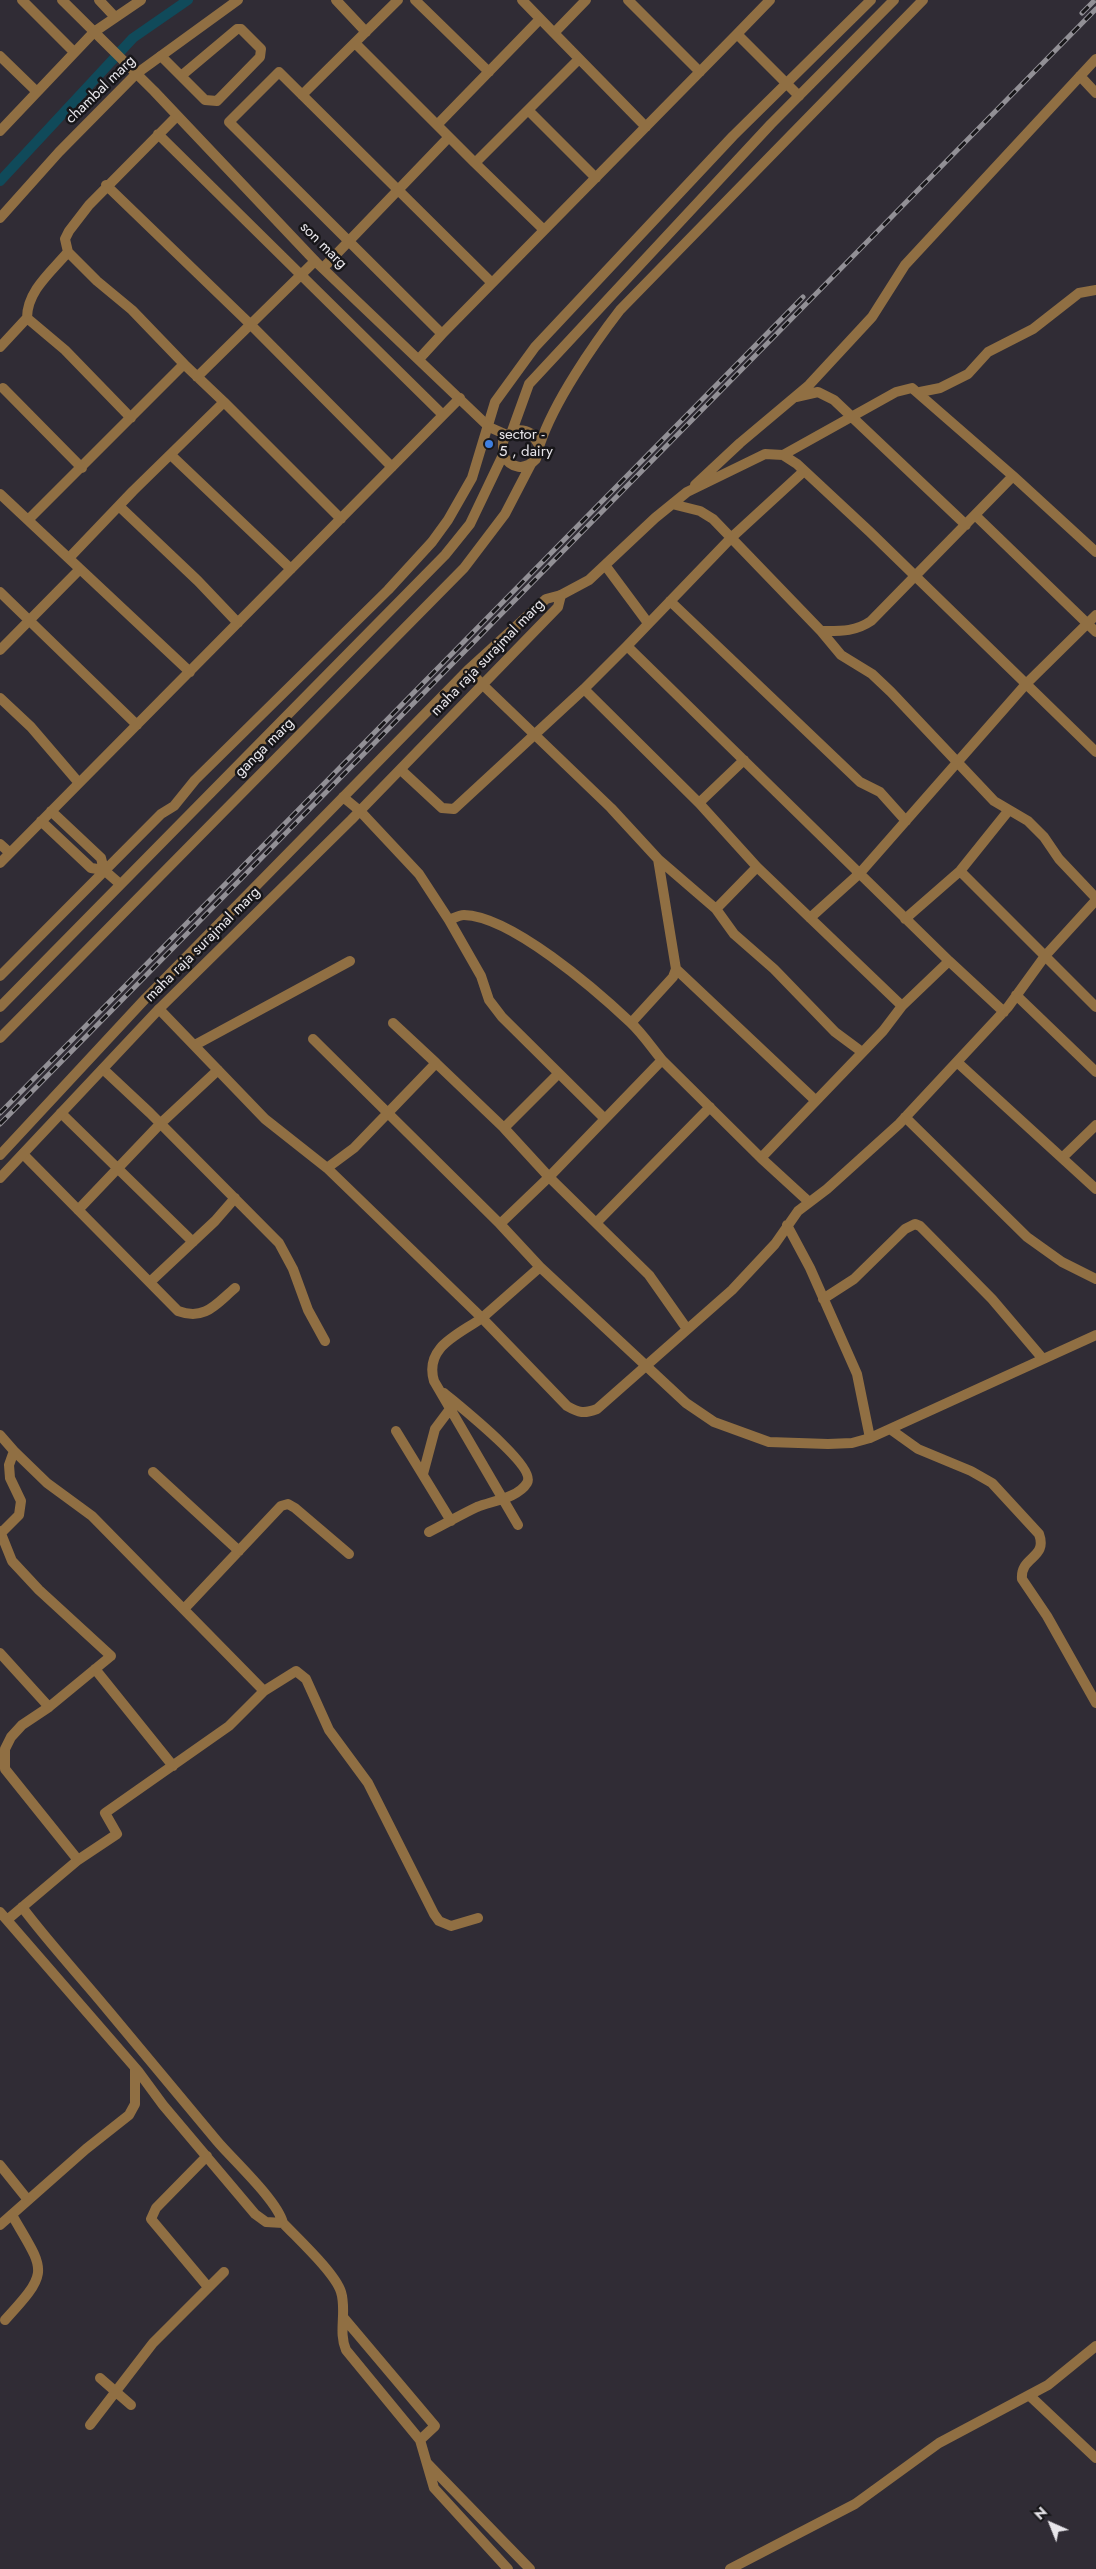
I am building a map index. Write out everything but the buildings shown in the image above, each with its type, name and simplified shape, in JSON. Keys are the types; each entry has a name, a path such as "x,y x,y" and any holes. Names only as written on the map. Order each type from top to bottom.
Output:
{"street":[{"path":"22,0 74,52"},
{"name":"son marg","path":"62,0 129,66 319,264 489,427 510,433"},
{"path":"99,0 115,17"},
{"path":"0,131 74,52 97,35 115,17 141,0"},
{"name":"chambal marg","path":"0,218 66,145 136,74 238,0"},
{"path":"336,0 366,32"},
{"path":"302,95 398,0"},
{"path":"415,0 489,72"},
{"path":"522,0 646,127"},
{"path":"554,33 586,0"},
{"path":"628,0 700,72"},
{"path":"419,359 770,0"},
{"path":"0,976 161,814 174,806 195,780 388,590 432,542 448,520 472,478 495,402 535,347 733,136 870,0"},
{"path":"894,0 799,96 529,384 510,433 502,448 503,455 512,465 525,467 532,464 539,452 539,445 558,405 597,340 620,310 923,0"},
{"path":"437,125 540,19"},
{"path":"161,56 181,76 206,100 217,101 260,57 261,48 240,29 237,29 181,76"},
{"path":"737,34 799,96"},
{"path":"355,43 544,230"},
{"path":"0,56 36,92"},
{"path":"475,162 580,59"},
{"path":"562,596 589,580 740,442 796,397 872,316 905,265 1096,59"},
{"path":"442,334 229,122 279,72 492,283"},
{"path":"1080,76 1096,93"},
{"path":"528,110 596,178"},
{"path":"176,117 106,185 69,231 65,239 68,252 97,281 132,310 341,519"},
{"path":"158,134 443,415"},
{"path":"197,377 301,274 319,264 348,241 449,137"},
{"path":"106,185 250,324 392,467"},
{"path":"0,347 27,318 27,305 32,295 68,252"},
{"path":"920,392 940,388 968,374 988,352 1033,330 1079,293 1096,290"},
{"path":"27,318 66,350 131,418"},
{"path":"28,520 184,364"},
{"path":"1,388 82,468"},
{"path":"687,492 765,454 783,455 906,388 912,388 920,392 1096,552"},
{"path":"796,397 818,392 826,395 852,417 966,525"},
{"path":"0,863 460,398"},
{"path":"68,558 224,402"},
{"path":"510,433 526,430 532,434 539,445"},
{"path":"170,455 291,569"},
{"name":"ganga marg","path":"0,1007 445,555 470,524 503,455"},
{"path":"783,455 804,471 914,575 1096,752"},
{"name":"ganga marg","path":"0,1038 464,568 505,514 532,464"},
{"path":"401,770 442,808 449,810 460,804 584,689 731,538 804,471"},
{"path":"821,631 847,631 860,628 871,621 1013,476"},
{"path":"0,494 190,672"},
{"path":"146,998 195,1045 265,1119 327,1168 482,1318 567,1406 577,1412 585,1414 597,1409 732,1290 758,1264 775,1244 787,1225 808,1202 827,1189 906,1117 1004,1012 1045,956 1094,905 1044,837 1028,821 994,801 891,692 872,674 841,655 821,631 707,514 672,504"},
{"path":"119,506 198,581 238,623"},
{"path":"975,515 1096,632"},
{"path":"606,565 648,623"},
{"path":"0,650 80,569"},
{"path":"0,592 136,725"},
{"name":"maha raja surajmal marg","path":"0,1155 146,998 468,670 546,599 562,596"},
{"name":"maha raja surajmal marg","path":"0,1178 159,1009 484,686 558,607 562,596"},
{"path":"670,601 860,782 880,792 906,821"},
{"path":"810,918 860,873 1026,684 1096,615"},
{"path":"627,646 860,873 905,920 1004,1012"},
{"path":"468,670 611,808 658,859 716,908 734,934 774,969 835,1032 862,1052"},
{"path":"584,689 699,803 757,867 902,1006"},
{"path":"0,698 31,727 79,783"},
{"path":"699,803 744,760"},
{"path":"343,797 360,811 419,874 449,920 481,976 488,1000 502,1017 558,1074 605,1119"},
{"path":"905,920 960,871 1009,810"},
{"path":"51,811 101,858 104,870"},
{"path":"41,821 92,868 104,870 120,884"},
{"path":"0,844 10,853"},
{"path":"631,1023 673,977 676,970 658,859"},
{"path":"716,908 757,867"},
{"path":"960,871 1096,1007"},
{"path":"449,920 461,915 472,916 499,925 560,961 631,1023 662,1060 808,1202"},
{"path":"195,1045 350,961"},
{"path":"761,1158 814,1100 862,1052 902,1006 950,961"},
{"path":"676,970 814,1100"},
{"path":"1016,995 1096,1072"},
{"path":"392,1023 504,1128 549,1177 649,1275 687,1329"},
{"path":"314,1039 500,1224 540,1267 686,1403 714,1422 769,1442 852,1443 870,1438 1096,1335"},
{"path":"500,1224 549,1177 662,1060"},
{"path":"957,1062 1096,1189"},
{"path":"327,1168 354,1148 436,1063"},
{"path":"103,1069 279,1243 290,1263 308,1310 325,1341"},
{"path":"78,1210 160,1124 218,1070"},
{"path":"504,1128 558,1074"},
{"path":"596,1223 710,1108"},
{"path":"61,1113 193,1242"},
{"path":"906,1117 1027,1237 1062,1262 1096,1279"},
{"path":"1062,1158 1096,1125"},
{"path":"23,1154 178,1311 189,1315 200,1314 210,1310 235,1288"},
{"path":"150,1282 193,1242 235,1198"},
{"path":"823,1299 854,1280 905,1229 915,1224 920,1226 976,1282 1043,1359"},
{"path":"787,1225 810,1268 857,1374 870,1438"},
{"path":"518,1525 450,1409 431,1370 436,1351 482,1318 540,1267"},
{"path":"430,1532 478,1507 503,1499 520,1490 528,1482 525,1468 518,1458 438,1387"},
{"path":"423,1474 435,1429 450,1409"},
{"path":"890,1429 918,1449 971,1471 992,1483 1031,1523 1042,1543 1041,1550 1024,1566 1022,1579 1047,1616 1096,1703"},
{"path":"396,1431 451,1520"},
{"path":"0,1435 46,1483 92,1516 264,1691"},
{"path":"14,1451 10,1465 10,1478 21,1501 19,1515 1,1533 6,1550 12,1561 39,1590 111,1656 49,1707 22,1725 11,1737 5,1749 5,1769 78,1860"},
{"path":"153,1472 239,1551"},
{"path":"184,1609 275,1511 288,1504 349,1554"},
{"path":"0,1653 49,1707"},
{"path":"95,1669 173,1766"},
{"path":"283,2223 266,2222 255,2214 135,2068 3,1916 22,1907 78,1860 117,1834 105,1813 229,1726 264,1691 296,1671 306,1678 329,1730 368,1783 434,1914 446,1926 478,1918"},
{"path":"22,1907 52,1946 181,2100 262,2192 281,2216 283,2223 337,2284 341,2292 344,2317 342,2342 346,2350 420,2440 434,2488 508,2569"},
{"path":"0,2225 129,2115 135,2104 135,2068"},
{"path":"207,2156 156,2208 151,2219 208,2287"},
{"path":"0,2165 28,2200"},
{"path":"2,2319 31,2291 39,2276 38,2263 12,2215"},
{"path":"90,2425 153,2343 224,2272"},
{"path":"344,2317 435,2426 420,2440"},
{"path":"730,2569 855,2504 939,2443 1030,2396 1092,2349 1096,2360"},
{"path":"100,2378 131,2405"},
{"path":"1030,2396 1096,2458"},
{"path":"427,2463 530,2569"}],"waterway":[{"path":"0,181 133,38 188,0"}],"railway":[{"path":"1082,13 1095,0"},
{"path":"0,1124 1096,9"},
{"path":"0,1113 803,297"}],"place":[{"name":"sector - 5 , dairy","path":"489,444"}]}
